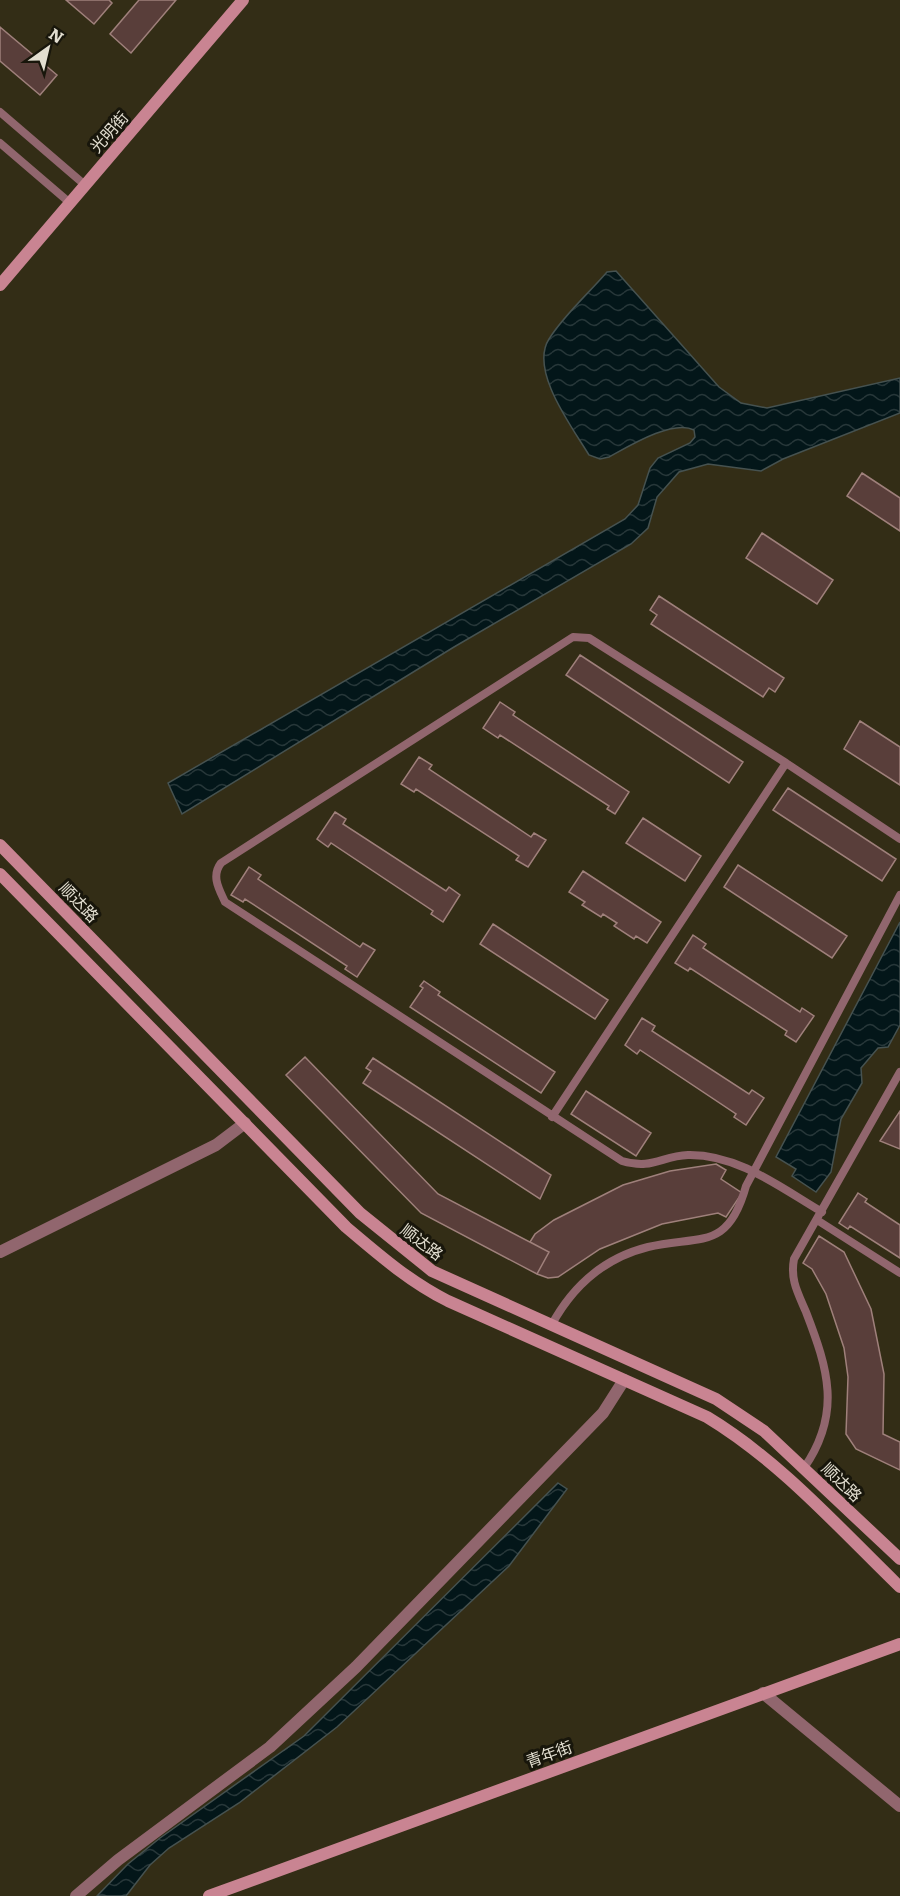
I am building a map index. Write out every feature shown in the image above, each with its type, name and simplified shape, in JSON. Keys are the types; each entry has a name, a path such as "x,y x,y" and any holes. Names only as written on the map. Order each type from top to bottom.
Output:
{"main road":[{"name":"光明街","path":"0,285 243,0"},
{"name":"顺达路","path":"0,845 360,1212 432,1271 716,1400 764,1431 900,1559"},
{"path":"0,874 346,1227 422,1288 707,1417 751,1446 900,1587"},
{"name":"青年街","path":"210,1896 900,1644"}],"street":[{"path":"0,1252 216,1145 244,1123"},
{"path":"76,1896 118,1860 270,1747 356,1667 603,1413 624,1380"},
{"path":"763,1693 900,1806"}],"lane":[{"path":"0,112 85,185"},
{"path":"0,143 70,203"},
{"path":"822,1212 753,1172 706,1155 686,1155 655,1164 637,1166 622,1161 225,902 216,881 216,870 221,863 573,637 589,638 786,763 900,839"},
{"path":"552,1117 786,763"},
{"path":"551,1326 563,1304 597,1270 622,1256 648,1248 702,1240 717,1234 737,1216 753,1172 900,896"},
{"path":"804,1468 815,1451 826,1424 827,1376 824,1358 792,1273 794,1259 900,1072"},
{"path":"818,1220 900,1273"}],"water":[{"path":"616,271 719,387 741,403 767,408 900,378 900,413 783,459 761,471 708,464 679,472 657,497 648,528 631,544 454,647 182,814 168,783 625,519 638,505 650,468 658,458 690,443 695,437 694,430 675,428 651,435 609,457 600,459 589,455 555,398 544,366 544,352 549,339 569,313 607,272"},
{"path":"900,922 900,1025 888,1047 878,1048 861,1068 862,1083 841,1119 831,1172 816,1192 792,1176 796,1169 776,1157"},
{"path":"558,1483 567,1489 509,1566 337,1727 239,1803 169,1848 150,1865 126,1896 97,1896 128,1864 160,1838 304,1736"}],"building":[{"path":"66,0 109,0 112,3 94,24"},
{"path":"139,0 176,0 131,53 110,34"},
{"path":"0,27 57,75 40,95 0,61"},
{"path":"862,473 900,498 900,531 847,496"},
{"path":"762,533 833,580 817,604 746,558"},
{"path":"659,596 784,678 775,692 769,688 763,697 651,624 657,615 650,610"},
{"path":"580,655 743,762 729,783 566,675"},
{"path":"500,702 515,712 513,715 629,792 615,814 607,809 609,806 500,735 498,738 483,728"},
{"path":"860,721 900,747 900,785 844,749"},
{"path":"419,757 432,765 429,769 531,837 534,833 546,840 528,867 516,860 519,856 416,789 414,792 401,784"},
{"path":"788,788 896,859 882,881 773,810"},
{"path":"335,812 346,819 343,824 446,891 449,887 460,895 443,922 431,914 433,911 331,843 328,847 317,839"},
{"path":"643,818 701,856 685,881 626,843"},
{"path":"738,865 847,936 832,958 724,887"},
{"path":"249,867 261,875 258,879 360,947 363,943 375,950 357,977 345,969 347,966 245,899 243,902 231,895"},
{"path":"583,871 661,922 647,943 636,936 634,939 614,926 617,923 603,914 601,917 582,905 585,902 569,892"},
{"path":"493,924 608,1000 595,1019 480,944"},
{"path":"693,935 706,944 703,948 800,1012 802,1008 814,1016 796,1042 785,1035 787,1031 690,968 688,971 675,963"},
{"path":"424,981 440,992 438,995 555,1072 541,1093 410,1007 423,988 420,986"},
{"path":"642,1018 655,1026 652,1031 749,1094 752,1090 764,1098 746,1125 734,1117 736,1114 640,1050 637,1054 625,1045"},
{"path":"305,1057 438,1194 549,1252 537,1274 421,1213 286,1075"},
{"path":"373,1058 551,1175 540,1199 363,1083 371,1071 366,1068"},
{"path":"586,1091 651,1133 636,1156 571,1114"},
{"path":"900,1111 900,1149 880,1141"},
{"path":"716,1164 726,1170 721,1179 742,1193 726,1217 718,1213 662,1224 600,1249 558,1277 548,1278 537,1274 549,1252 530,1242 535,1234 554,1220 623,1185 670,1171"},
{"path":"858,1193 867,1199 865,1202 900,1225 900,1258 850,1226 848,1229 839,1223"},
{"path":"819,1236 844,1252 871,1309 884,1374 883,1434 900,1442 900,1470 856,1449 846,1434 848,1377 844,1348 826,1294 812,1269 803,1263"}]}
